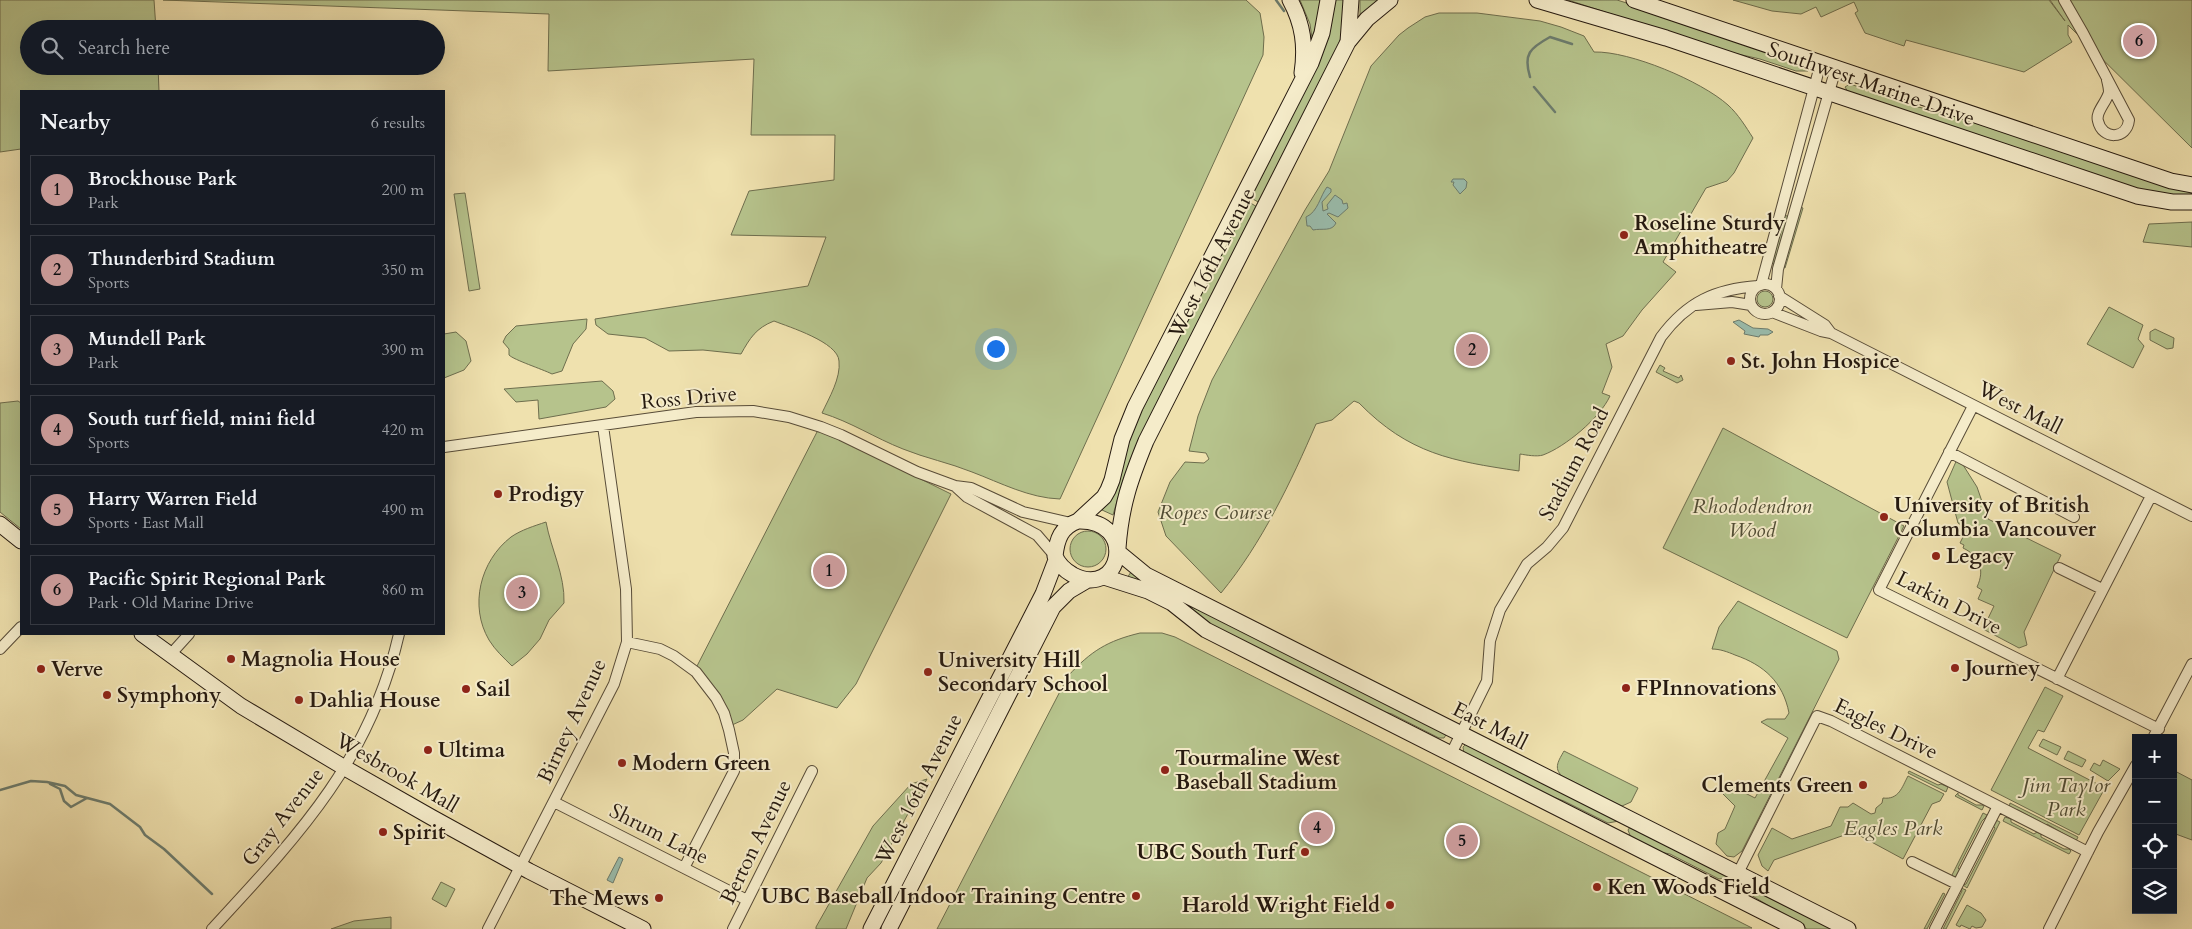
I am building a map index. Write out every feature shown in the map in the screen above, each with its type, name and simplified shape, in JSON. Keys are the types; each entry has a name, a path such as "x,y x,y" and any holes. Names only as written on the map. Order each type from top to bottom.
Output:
{"street":[{"path":"1290,0 1300,22 1304,38 1304,58 1300,84"},
{"name":"West 16th Avenue","path":"1074,522 1104,497 1108,490 1122,439 1134,407 1316,51 1328,0"},
{"name":"West 16th Avenue","path":"1118,550 1120,519 1126,491 1146,441 1348,42 1352,0"},
{"path":"1348,42 1367,19 1390,0"},
{"name":"Southwest Marine Drive","path":"1537,0 1666,38 2137,196 2172,202 2192,202"},
{"name":"Southwest Marine Drive","path":"1634,0 2171,181 2192,184"},
{"path":"2064,0 2083,33 2108,80 2129,120 2128,128 2125,132 2112,136 2106,133 2098,123 2097,118 2109,92 2108,80"},
{"path":"1695,306 1732,302 1751,305 1760,313 1772,312 1778,306 1778,269 1822,90 1821,62"},
{"path":"1751,305 1750,295 1759,286 1822,90 1836,68"},
{"path":"1759,286 1769,285 1778,293"},
{"name":"Stadium Road","path":"1451,754 1486,680 1490,641 1500,610 1527,564 1552,542 1563,528 1662,337 1676,320 1718,292 1732,288 1759,286"},
{"name":"West Mall","path":"1778,293 1825,325 1831,333"},
{"name":"West Mall","path":"1772,312 1831,333 2192,516"},
{"name":"Larkin Drive","path":"1973,406 1879,590 2057,679 2156,733"},
{"name":"Ross Drive","path":"445,447 696,412 753,411 789,417 842,435 917,472 955,486 971,488 1023,512 1074,522"},
{"name":"Birney Avenue","path":"488,929 614,684 627,642 626,589 603,426"},
{"path":"1949,452 2074,517"},
{"name":"Ross Drive","path":"955,486 967,496 1037,534 1056,558"},
{"path":"2057,679 2151,496"},
{"path":"1090,521 1100,524 1110,532 1118,550 1115,565 1104,577 1086,581 1068,572 1056,558 1059,536 1064,528 1074,522 1090,521"},
{"path":"0,524 20,540"},
{"name":"East Mall","path":"1118,550 1146,575 1848,929"},
{"name":"West 16th Avenue","path":"871,929 1043,594 1056,558"},
{"path":"2059,568 2102,589"},
{"name":"East Mall","path":"1104,577 1148,591 1172,603 1206,630 1798,929"},
{"name":"West 16th Avenue","path":"889,929 1053,607 1069,591 1086,581"},
{"path":"0,649 20,628"},
{"name":"Wesbrook Mall","path":"143,635 241,706 345,768 521,866 644,929"},
{"path":"170,655 188,635"},
{"name":"Gray Avenue","path":"212,929 293,841 345,768 364,734 388,677 399,635"},
{"path":"627,642 660,649 674,656 696,672 724,712 729,730 734,752 734,771 684,868"},
{"path":"2156,733 2192,664"},
{"name":"Eagles Drive","path":"1728,893 1817,716 1831,721 2088,852"},
{"name":"Berton Avenue","path":"733,929 812,771"},
{"path":"2048,929 2132,772"},
{"name":"Shrum Lane","path":"554,802 747,900"},
{"path":"1935,929 1998,806"},
{"path":"1912,862 1957,884"}],"green space":[{"path":"0,0 154,0 155,20 20,20 20,75 158,75 159,90 20,90 20,149 0,152"},
{"path":"163,0 1246,0 1260,13 1264,37 1263,55 1060,499 1026,493 964,469 911,452 822,413 834,388 838,374 839,361 837,354 812,336 774,321 754,334 741,354 703,350 669,351 645,338 608,334 596,325 595,319 808,286 826,237 731,235 749,191 834,180 835,135 751,135 754,59 548,71 549,14"},
{"path":"1300,0 1326,0 1313,45 1310,24"},
{"path":"1334,0 1348,0 1341,37 1335,56 1262,204 1249,197"},
{"path":"1360,0 1383,0 1360,20"},
{"path":"1568,0 1617,0 1798,63 1808,71 1796,71 1760,59 1729,52"},
{"path":"1733,0 2049,0 2065,21 2050,0 2192,0 2192,148 2068,25 2068,35 2072,42 2024,72 1906,40 1904,46 1865,33 1855,13 1858,11 1854,2 1821,17 1816,7 1801,14 1772,11"},
{"name":"Ropes Course","path":"1439,13 1477,13 1540,21 1584,36 1594,52 1626,56 1645,62 1701,86 1732,109 1753,138 1734,173 1727,181 1706,188 1663,262 1676,272 1642,310 1623,336 1606,344 1612,367 1602,393 1610,396 1605,405 1581,431 1561,446 1543,455 1520,454 1519,471 1452,459 1414,444 1396,434 1359,403 1354,401 1332,420 1316,424 1274,512 1250,554 1221,593 1166,536 1158,512 1170,482 1185,462 1204,463 1209,459 1206,453 1189,451 1198,416 1212,380 1305,210 1329,171 1371,66 1399,35 1425,17"},
{"path":"1850,84 1918,107 1965,118 2192,190 2192,197 2156,195 1848,92 1845,87"},
{"path":"465,193 480,289 469,291 454,194"},
{"path":"1247,201 1259,208 1123,480 1113,515 1102,510 1117,487 1128,444 1138,418"},
{"path":"1800,207 1803,208 1785,268 1783,267"},
{"path":"1784,215 1790,217 1777,265 1771,263"},
{"path":"2192,222 2192,247 2143,242 2149,224"},
{"path":"1765,291 1771,293 1773,299 1771,305 1765,307 1759,305 1757,299 1759,293"},
{"path":"2109,307 2143,325 2138,339 2144,346 2133,368 2087,344"},
{"path":"587,319 586,329 573,344 562,371 552,374 512,357 509,355 509,349 503,342 516,326"},
{"path":"2155,329 2174,338 2173,348 2167,349 2150,340 2150,332"},
{"path":"456,332 466,341 471,361 464,370 445,378 445,334"},
{"path":"1660,365 1665,368 1663,371 1679,378 1681,375 1683,380 1677,383 1656,372"},
{"path":"602,381 613,391 615,399 606,407 539,419 538,400 516,402 504,389"},
{"path":"20,402 20,528 0,512 0,403"},
{"name":"Rhododendron Wood","path":"1723,428 1904,526 1847,638 1663,548"},
{"path":"818,430 951,494 856,684 837,708 777,689 743,720 732,725 717,694 696,668"},
{"path":"1958,457 1977,487 1988,519 2061,555 2024,632 2027,645 2019,648 1983,629 1994,606 1978,599 1982,590 1977,587 1981,569 1977,559 1963,548 1964,545 1960,543 1964,535 1958,532 1961,525 1958,523 1947,482"},
{"path":"546,522 560,572 564,603 549,620 540,639 527,654 512,666 491,644 483,627 479,599 481,585 485,571 500,547 511,537 528,528"},
{"path":"1088,531 1095,532 1101,536 1105,542 1105,556 1101,562 1095,566 1088,567 1081,566 1075,562 1071,556 1070,549 1071,542 1075,536 1081,532"},
{"path":"1131,572 1447,733 1444,738 1439,738 1392,714 1373,709 1216,631 1127,578"},
{"path":"1738,601 1837,651 1839,659 1742,851 1734,857 1727,856 1716,844 1718,833 1725,829 1735,806 1723,794 1731,786 1755,798 1788,738 1761,722 1767,719 1785,719 1789,713 1782,692 1771,676 1745,659 1724,651 1712,649 1719,627"},
{"path":"1140,633 1162,633 1175,637 1752,928 937,929 1068,676 1084,660 1100,648"},
{"name":"Jim Taylor Park","path":"2045,687 2063,696 2044,732 2038,730 2028,748 2105,788 2079,835 1991,790"},
{"path":"2043,739 2061,747 2057,755 2039,746"},
{"path":"1466,744 1619,821 1608,823 1564,801 1529,788 1464,754 1463,747"},
{"path":"1564,751 1638,788 1631,802 1622,806 1562,776 1557,767"},
{"path":"2068,751 2086,760 2082,767 2064,759"},
{"path":"2103,760 2120,769 2108,781 2090,770 2094,763 2100,766"},
{"path":"1909,771 1938,785 1941,784 1948,787 1946,792 1908,773"},
{"path":"2177,772 2192,780 2192,840 2177,834"},
{"name":"Eagles Park","path":"1908,776 1944,794 1940,801 1932,804 1903,859 1853,832 1774,860 1768,871 1762,866 1758,855 1772,828 1792,839 1831,826 1840,807 1848,807 1853,803 1871,814 1875,813 1883,798 1896,795"},
{"path":"927,779 881,863 867,878 846,929 816,929 873,826 911,784"},
{"path":"955,780 958,781 883,929 878,929"},
{"path":"1958,793 1958,795 1976,805 1984,806 1982,810 1955,796"},
{"path":"2010,803 2078,837 2076,841 2047,824 2046,826 2041,824 2041,822 2018,810 2009,808"},
{"path":"1983,813 1987,815 1982,821 1958,868 1960,870 1956,879 1951,877"},
{"path":"2005,817 2034,834 2037,832 2041,834 2041,837 2071,851 2069,854 2003,821"},
{"path":"1996,820 2000,822 1967,888 1963,885 1966,884 1995,828 1993,826"},
{"path":"1630,827 1729,877 1719,879 1670,854 1655,851 1631,838 1628,830"},
{"path":"441,882 455,889 446,907 432,899"},
{"path":"1745,883 1835,929 1807,929 1746,892 1742,889"},
{"path":"1961,888 1966,890 1946,929 1943,929 1962,891"},
{"path":"1943,893 1945,894 1927,929 1924,929"},
{"path":"1967,905 1981,913 1986,920 1982,927 1976,928 1972,926 1970,929 1956,925"},
{"path":"391,917 391,929 331,929 354,921"}],"shaded area":[{"path":"1453,179 1464,179 1467,182 1466,188 1460,194 1453,185 1454,182 1451,182"},
{"path":"1327,187 1331,189 1331,192 1322,202 1323,211 1328,209 1327,205 1335,195 1342,200 1343,204 1347,203 1348,208 1338,217 1327,214 1336,223 1332,228 1313,230 1310,226 1307,226 1306,217 1316,208"},
{"path":"1739,320 1753,328 1768,329 1773,332 1768,335 1760,335 1759,337 1744,334 1745,331 1733,322"},
{"path":"619,857 623,859 613,883 607,880"}],"waterway":[{"path":"1276,0 1284,11"},
{"path":"1530,77 1527,63 1533,48 1550,37 1572,44"},
{"path":"1534,87 1555,112"},
{"path":"0,790 31,781 47,782 65,786 76,795 110,804 140,827 145,835 164,849 212,894"},
{"path":"50,784 60,789 64,801 71,807 87,798"}],"place":[{"name":"Pacific Spirit Regional Park","path":"2139,41"},
{"name":"Roseline Sturdy Amphitheatre","path":"1624,235"},
{"name":"Thunderbird Stadium","path":"1472,350"},
{"name":"St. John Hospice","path":"1731,361"},
{"name":"Prodigy","path":"498,494"},
{"name":"University of British Columbia Vancouver","path":"1884,517"},
{"name":"Legacy","path":"1936,556"},
{"name":"Brockhouse Park","path":"829,571"},
{"name":"Mundell Park","path":"522,593"},
{"name":"Magnolia House","path":"231,659"},
{"name":"Journey","path":"1955,668"},
{"name":"Verve","path":"41,669"},
{"name":"University Hill Secondary School","path":"928,672"},
{"name":"FPInnovations","path":"1626,688"},
{"name":"Sail","path":"466,689"},
{"name":"Symphony","path":"107,695"},
{"name":"Dahlia House","path":"299,700"},
{"name":"Ultima","path":"428,750"},
{"name":"Modern Green","path":"622,763"},
{"name":"Tourmaline West Baseball Stadium","path":"1165,770"},
{"name":"Clements Green","path":"1863,785"},
{"name":"South turf field, mini field","path":"1317,828"},
{"name":"Spirit","path":"383,832"},
{"name":"Harry Warren Field","path":"1462,841"},
{"name":"UBC South Turf","path":"1305,852"},
{"name":"Ken Woods Field","path":"1597,887"},
{"name":"UBC Baseball Indoor Training Centre","path":"1136,896"},
{"name":"The Mews","path":"659,898"},
{"name":"Harold Wright Field","path":"1390,905"}]}
